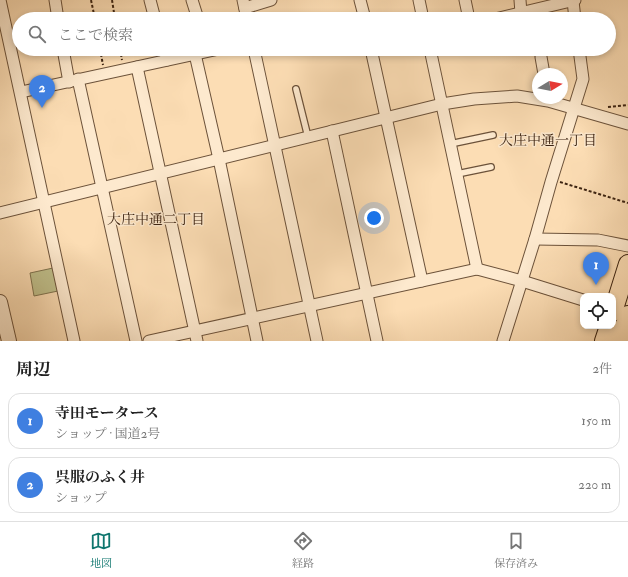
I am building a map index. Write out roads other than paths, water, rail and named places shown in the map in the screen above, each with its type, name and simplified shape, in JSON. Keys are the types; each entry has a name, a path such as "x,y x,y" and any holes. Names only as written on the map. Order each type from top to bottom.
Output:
{"highway":[{"path":"604,341 617,314 628,264"},
{"path":"617,314 620,341"}],"street":[{"path":"0,0 12,53"},
{"path":"55,0 57,12"},
{"path":"150,0 153,12"},
{"path":"192,0 196,12"},
{"path":"244,4 271,0"},
{"path":"360,0 363,12"},
{"path":"419,0 422,12"},
{"path":"465,0 468,12"},
{"path":"520,0 521,12"},
{"path":"524,12 549,3 574,0 575,12"},
{"path":"13,56 74,341"},
{"path":"65,56 102,188 136,341"},
{"path":"166,56 167,60"},
{"path":"21,92 186,56"},
{"path":"195,56 219,159 257,341"},
{"path":"256,56 317,341"},
{"path":"373,56 422,281"},
{"path":"432,56 476,269"},
{"path":"502,341 536,239 551,182 575,108 583,78 580,56"},
{"path":"541,58 543,68"},
{"path":"137,67 196,336"},
{"path":"0,213 442,104 474,99 517,96 532,97"},
{"path":"563,104 628,124"},
{"path":"332,131 377,341"},
{"path":"536,239 598,240 628,246"},
{"path":"149,341 196,336 252,318 476,269 522,281 580,299"},
{"path":"0,302 9,341"}],"lane":[{"path":"296,88 308,137"},
{"path":"450,144 493,135"},
{"path":"456,174 491,167"}],"place":[{"name":"呉服のふく井","path":"42,108"},
{"name":"寺田モータース","path":"596,285"}],"district":[{"name":"大庄中通一丁目","path":"548,140"},
{"name":"大庄中通二丁目","path":"156,219"}]}
